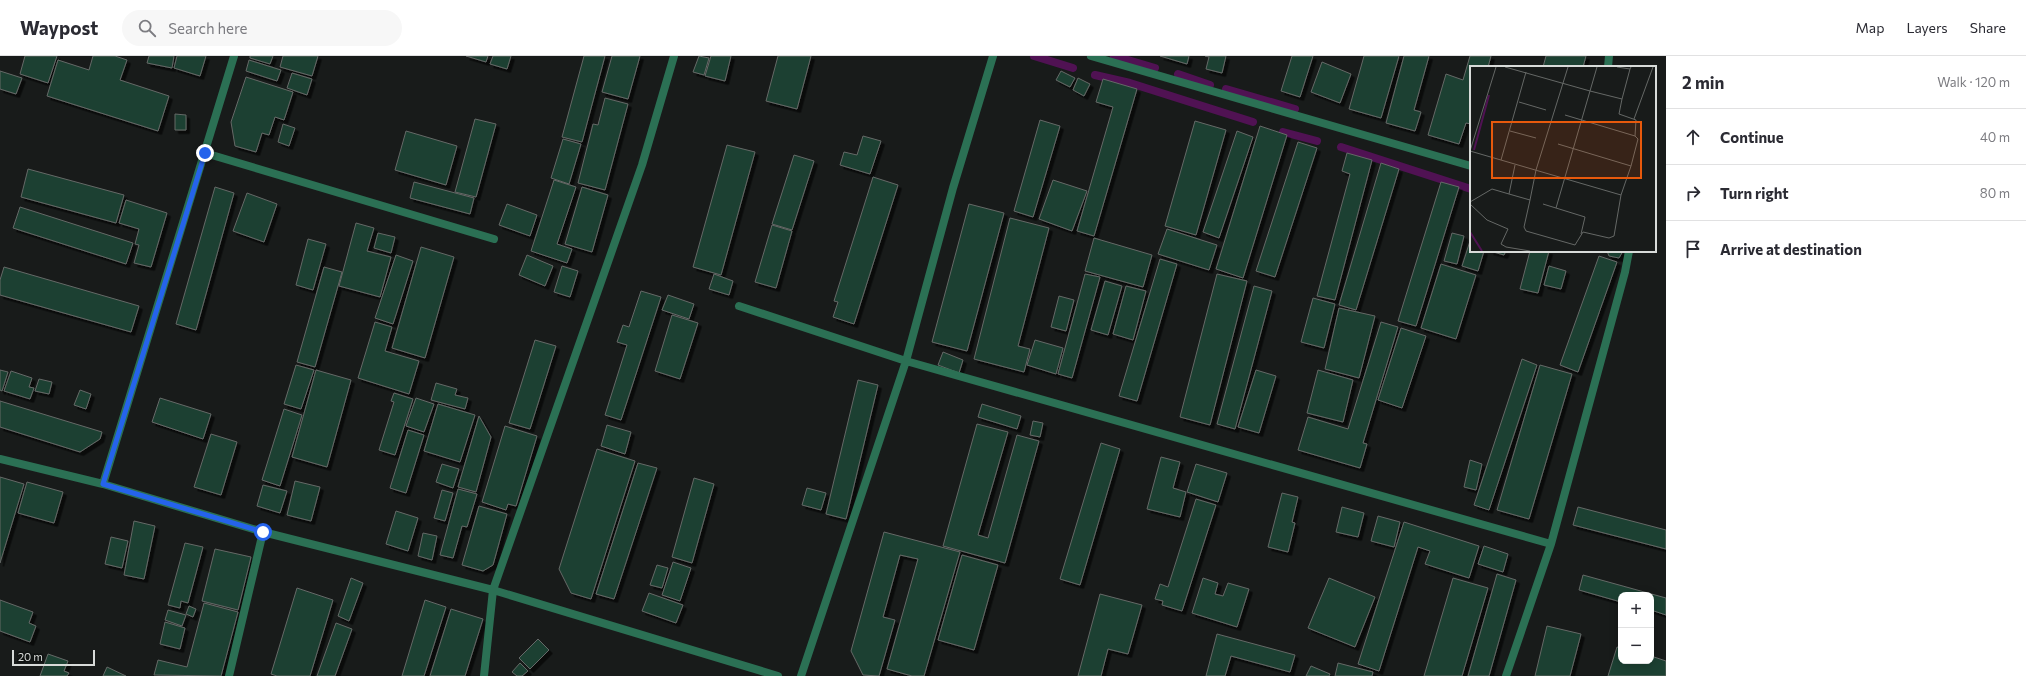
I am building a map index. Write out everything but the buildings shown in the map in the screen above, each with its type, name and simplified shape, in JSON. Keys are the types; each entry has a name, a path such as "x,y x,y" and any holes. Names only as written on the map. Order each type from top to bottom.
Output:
{"street":[{"path":"103,484 234,56"},
{"path":"484,676 493,590 642,165 674,56"},
{"path":"801,676 906,361 953,188 993,56"},
{"path":"1091,56 1470,166"},
{"path":"1608,66 1609,56"},
{"path":"205,153 494,239"},
{"path":"1506,676 1551,544 1625,272 1629,252"},
{"path":"739,306 906,361 1551,544"},
{"path":"0,459 103,484 263,532 493,590 778,676"},
{"path":"230,676 263,532"}],"waterway":[{"path":"1034,56 1073,68"},
{"path":"1114,56 1155,68"},
{"path":"1178,74 1210,85"},
{"path":"1095,75 1130,83 1253,122"},
{"path":"1226,89 1295,109"},
{"path":"1283,132 1317,141"},
{"path":"1341,147 1470,189"}],"route":[{"path":"205,153 103,484 263,532"}]}
